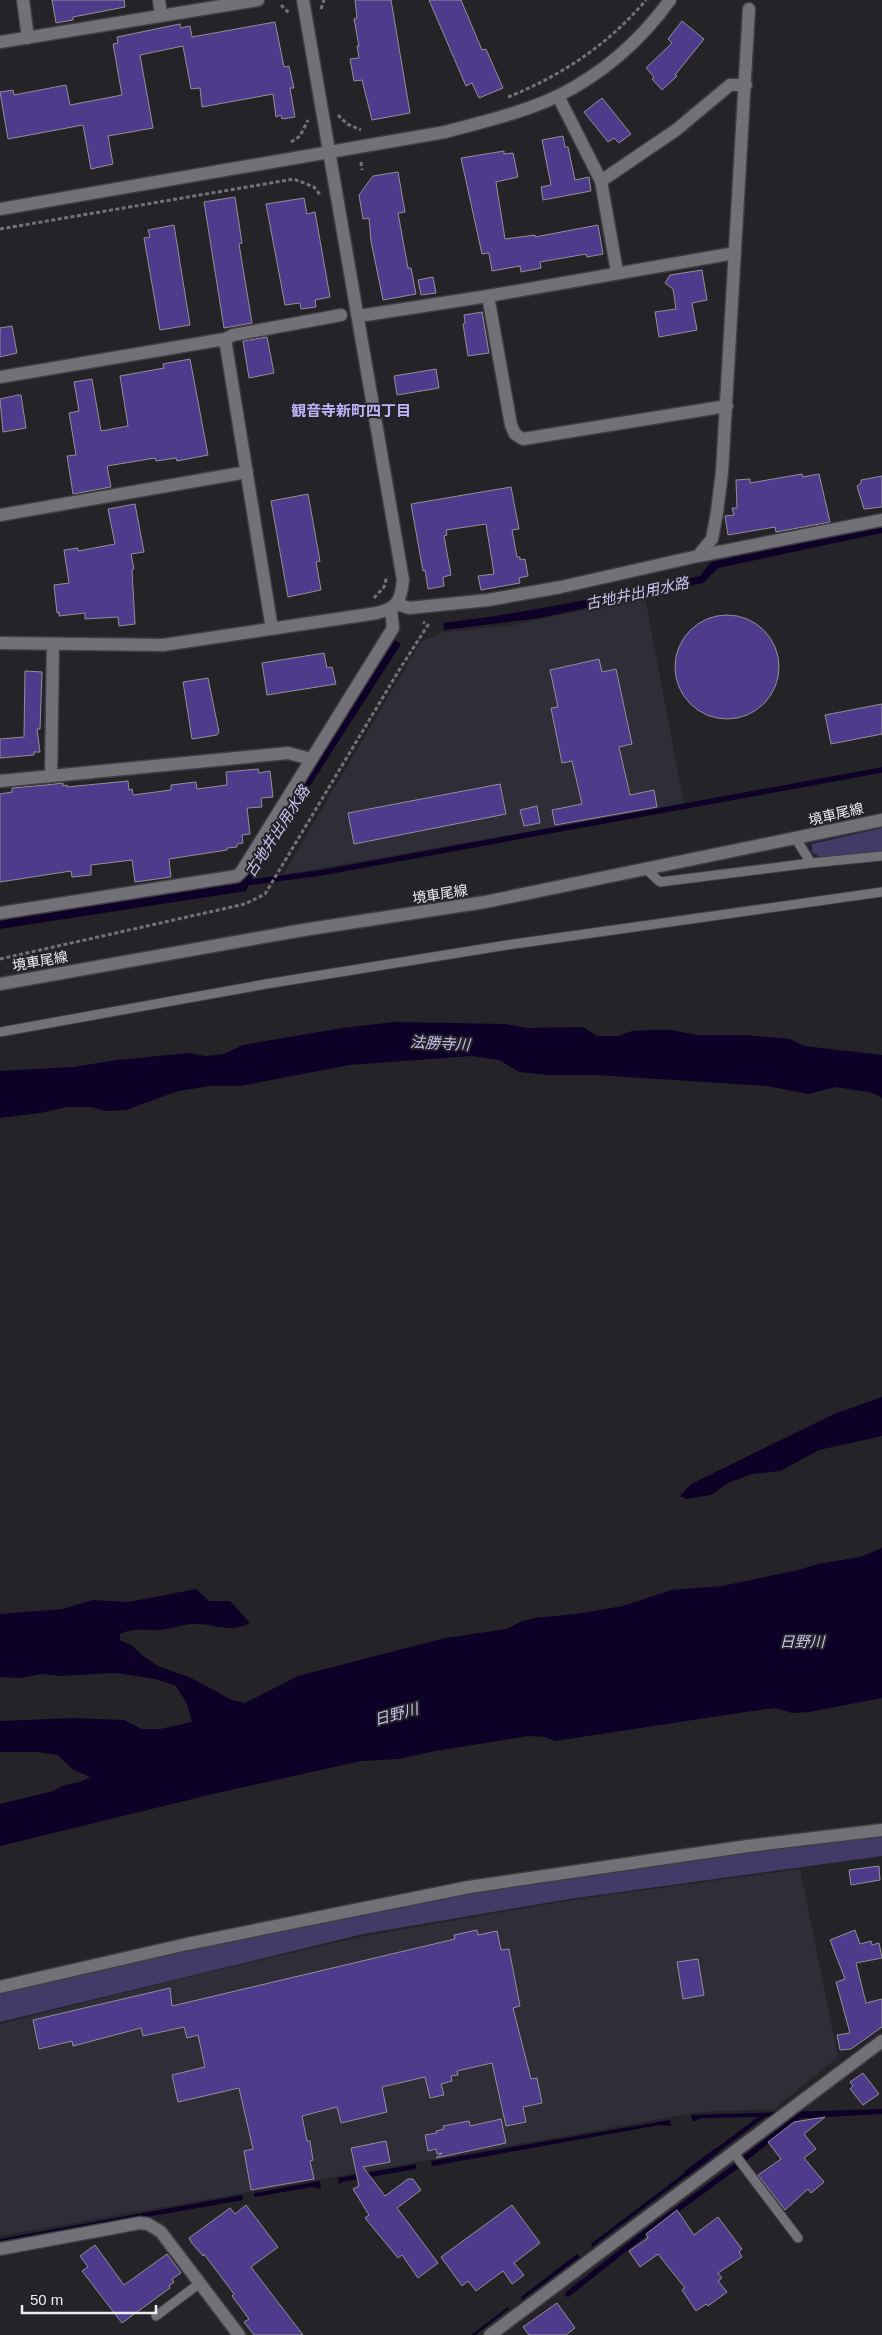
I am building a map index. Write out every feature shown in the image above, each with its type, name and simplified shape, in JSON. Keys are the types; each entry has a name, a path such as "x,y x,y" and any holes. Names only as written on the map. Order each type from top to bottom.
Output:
{"street":[{"path":"23,0 28,38"},
{"path":"159,0 161,15"},
{"path":"0,42 258,0"},
{"path":"0,913 237,876 242,871 393,628 394,607 402,593 403,580 303,0"},
{"path":"0,209 445,132 501,117 558,96 606,66 651,27 670,0"},
{"path":"698,556 712,539 717,512 726,406 749,9"},
{"path":"601,181 676,130 730,85 746,85"},
{"path":"558,96 601,181 617,272"},
{"path":"359,316 488,296 617,272 735,253"},
{"path":"488,296 512,425 515,434 524,439 726,406"},
{"path":"0,377 225,339 233,334 341,315"},
{"path":"225,339 272,629"},
{"path":"0,515 247,472"},
{"path":"0,644 164,645 272,629 394,607 410,608 488,600 561,587 698,556 882,520"},
{"path":"51,776 53,645"},
{"path":"0,781 288,753 311,759"},
{"name":"境車尾線","path":"0,984 303,930 485,902 882,820"},
{"path":"0,1987 187,1944 469,1887 748,1846 882,1830"},
{"path":"490,2335 882,2041"},
{"path":"0,2249 140,2223 148,2224 161,2232 239,2335"}],"lane":[{"path":"796,839 811,863"},
{"path":"646,869 660,882 882,856"},
{"path":"0,1032 266,984 507,945 882,892"},
{"path":"733,2152 798,2238"},
{"path":"156,2316 200,2283"}],"path":[{"path":"319,12 324,0"},
{"path":"506,98 556,75 593,50 628,21 646,0"},
{"path":"281,6 289,12 293,22"},
{"path":"335,110 341,119 352,128 370,131"},
{"path":"286,144 300,136 309,115"},
{"path":"361,162 362,170"},
{"path":"0,229 294,178 314,187 324,202"},
{"path":"367,602 384,587 388,571"}],"shaded area":[{"path":"645,597 684,804 283,875 421,641 444,632 509,626"},
{"path":"882,828 882,852 820,857 812,852 812,844"},
{"path":"882,1835 882,1856 569,1899 363,1934 0,2022 0,1991 371,1911 577,1875"},
{"path":"800,1869 838,2057 774,2109 700,2112 0,2236 0,2024 179,1979 365,1936 572,1900"}],"water":[{"name":"古地井出用水路","path":"882,526 882,533 718,568 703,583 539,618 444,630 443,623 540,608 700,576 711,562"},
{"name":"古地井出用水路","path":"395,640 401,644 254,873 246,891 0,929 0,919 240,883"},
{"name":"法勝寺川","path":"395,1022 505,1024 528,1028 583,1027 597,1036 618,1036 632,1031 671,1030 697,1035 746,1035 790,1039 804,1046 882,1055 882,1098 873,1093 836,1087 808,1094 767,1086 595,1075 547,1075 519,1072 499,1060 471,1056 350,1065 240,1086 210,1086 178,1091 126,1110 105,1111 91,1107 67,1107 40,1113 0,1118 0,1071 73,1067 117,1060 188,1053 206,1056 224,1054 243,1045 342,1028"},
{"path":"882,1397 882,1436 819,1450 780,1471 752,1474 728,1483 711,1495 686,1499 680,1496 691,1484 834,1414"},
{"name":"日野川","path":"882,1548 882,1698 809,1712 792,1713 775,1708 555,1741 545,1737 528,1736 435,1751 399,1759 361,1761 217,1793 0,1846 0,1804 53,1791 64,1785 80,1782 90,1777 72,1769 58,1755 37,1752 0,1752 0,1721 74,1718 124,1720 142,1729 160,1729 192,1722 187,1704 176,1686 156,1679 115,1673 61,1676 41,1674 20,1678 0,1677 0,1614 62,1609 93,1600 129,1602 196,1589 209,1601 230,1601 250,1623 236,1628 193,1624 162,1630 135,1630 120,1634 120,1640 131,1645 158,1666 191,1678 232,1700 245,1703 298,1676 445,1638 507,1629 522,1621 535,1618 623,1606 671,1590 722,1586 818,1564 860,1557"},
{"path":"882,2109 882,2114 809,2118 765,2117 711,2157 709,2154 758,2117 702,2118 693,2122 691,2115"},
{"path":"670,2120 671,2126 660,2125 432,2166 431,2161"},
{"path":"416,2164 416,2169 342,2182 339,2185 338,2178"},
{"path":"691,2168 693,2171 592,2247 591,2244"},
{"path":"320,2181 321,2189 312,2187 255,2197 254,2193"},
{"path":"242,2195 243,2200 0,2243 0,2239"},
{"path":"577,2254 580,2257 522,2300 521,2297"},
{"path":"508,2307 509,2309 475,2335 471,2335"}],"building":[{"path":"52,0 124,0 125,7 73,17 73,20 56,23"},
{"path":"355,0 391,0 410,113 372,120 362,80 354,81 350,59 359,58 357,46 359,46 354,19 357,18"},
{"path":"429,0 461,0 482,50 486,49 503,88 479,98 472,83 466,86"},
{"path":"682,21 704,39 675,75 677,76 662,90 652,79 654,77 646,68 672,43 668,39"},
{"path":"275,22 284,67 289,66 294,88 290,88 295,117 282,119 281,115 276,117 273,94 202,107 200,88 191,89 183,46 140,55 153,128 108,136 113,164 91,169 83,125 8,139 0,92 13,90 14,95 66,85 70,105 122,95 113,44 118,43 117,37 180,24 181,28 190,26 192,37"},
{"path":"602,98 631,134 619,143 614,138 608,142 584,112"},
{"path":"563,136 565,147 568,147 575,180 589,177 591,191 543,200 541,187 551,185 542,140"},
{"path":"504,151 504,154 513,153 518,177 496,182 505,239 535,235 535,237 598,225 603,254 587,257 586,254 540,262 541,268 521,272 520,266 492,271 489,253 482,254 461,158"},
{"path":"398,172 405,212 398,213 408,268 411,268 416,294 383,300 371,241 369,218 363,219 359,195 373,176"},
{"path":"235,197 242,243 239,244 252,323 224,328 204,202"},
{"path":"304,198 307,214 315,212 330,297 315,300 316,307 301,309 300,303 285,305 266,204"},
{"path":"174,225 190,325 160,330 144,238 150,237 148,230"},
{"path":"702,270 707,300 692,303 697,330 659,337 655,312 676,309 673,289 665,283 670,275"},
{"path":"433,277 436,293 421,295 418,280"},
{"path":"482,312 489,353 468,356 463,324 465,323 464,315"},
{"path":"12,326 17,353 0,357 0,328"},
{"path":"267,337 274,373 249,378 243,341"},
{"path":"190,359 208,455 177,461 176,458 156,461 155,458 107,466 111,487 73,494 67,456 76,455 69,413 79,411 74,382 92,379 101,431 128,426 120,376 164,368 163,364"},
{"path":"436,369 439,388 397,395 394,376"},
{"path":"21,395 26,428 3,432 0,399"},
{"path":"802,474 803,477 819,474 830,522 776,532 775,527 728,535 725,516 734,515 732,508 737,508 736,480 750,479 750,483"},
{"path":"882,476 882,507 864,509 857,486 861,483 861,480"},
{"path":"511,487 519,529 512,530 517,557 520,557 520,560 525,559 528,576 519,578 520,583 481,590 478,576 494,574 486,524 446,530 447,535 444,536 451,575 443,577 444,586 428,589 411,504"},
{"path":"308,494 320,561 316,562 321,590 288,597 271,501"},
{"path":"135,504 144,552 131,554 134,569 132,570 135,624 119,626 118,617 85,619 85,613 59,616 54,585 69,583 64,550 78,548 78,551 115,544 108,509"},
{"path":"727,615 747,619 756,624 770,638 775,647 779,667 775,687 770,696 756,710 747,715 727,719 707,715 698,710 684,696 679,687 675,667 679,647 684,638 698,624 707,619"},
{"path":"324,653 327,668 332,667 336,684 267,695 262,663"},
{"path":"599,659 602,672 616,669 632,744 619,747 630,795 654,790 657,807 555,825 552,810 582,804 572,761 562,763 551,708 558,707 550,670"},
{"path":"25,671 42,672 40,729 37,729 40,752 34,752 34,755 0,758 0,739 24,737"},
{"path":"208,678 219,732 217,735 192,739 183,682"},
{"path":"882,704 882,734 831,744 825,715"},
{"path":"258,769 259,773 270,771 273,797 261,798 262,807 247,808 250,834 242,835 243,843 237,844 237,847 227,848 227,850 169,859 171,877 135,882 132,860 91,865 91,875 72,877 71,871 0,882 0,794 12,792 12,788 63,783 63,786 67,785 67,787 128,781 129,790 132,789 133,795 171,790 171,785 196,782 197,789 227,785 226,772"},
{"path":"500,784 506,814 354,844 348,813"},
{"path":"537,806 540,823 524,826 520,810"},
{"path":"879,1866 880,1880 851,1885 849,1870"},
{"path":"477,1930 478,1935 497,1931 501,1950 509,1949 520,2006 513,2008 531,2079 537,2078 542,2103 523,2107 526,2122 506,2126 492,2063 457,2071 458,2075 451,2076 452,2081 441,2084 444,2095 430,2098 425,2077 382,2087 387,2112 341,2123 337,2107 302,2116 307,2141 310,2141 313,2160 310,2161 314,2179 251,2190 244,2151 253,2149 239,2088 178,2102 172,2075 205,2067 198,2035 187,2038 184,2027 143,2036 141,2028 73,2046 72,2041 39,2049 33,2020 170,1988 172,2006 455,1939 454,1935"},
{"path":"855,1930 860,1944 871,1941 872,1945 879,1943 882,1958 856,1963 866,2003 882,1999 882,2027 851,2049 840,2050 837,2035 850,2033 836,1982 845,1979 830,1940"},
{"path":"698,1959 704,1995 683,1999 677,1962"},
{"path":"863,2073 879,2094 863,2105 850,2089 853,2086 850,2082"},
{"path":"825,2117 804,2134 816,2149 804,2158 824,2182 811,2193 808,2189 785,2210 758,2175 781,2159 768,2142 794,2122"},
{"path":"501,2119 506,2143 436,2158 442,2153 437,2154 436,2149 428,2151 425,2135 437,2133 436,2131 444,2129 443,2126 469,2121 470,2126"},
{"path":"386,2141 390,2162 363,2167 385,2196 408,2179 413,2179 421,2190 397,2208 438,2263 418,2278 402,2255 398,2258 365,2218 369,2215 353,2189 359,2186 351,2148"},
{"path":"246,2205 278,2247 251,2267 303,2335 254,2335 244,2322 249,2319 232,2296 234,2294 204,2254 203,2256 189,2238 230,2208 235,2214"},
{"path":"512,2205 540,2243 514,2263 524,2275 512,2284 503,2271 476,2291 468,2281 462,2286 441,2257"},
{"path":"677,2210 694,2235 718,2217 742,2249 739,2252 742,2257 718,2273 722,2278 718,2281 727,2292 708,2306 706,2304 696,2311 682,2290 685,2288 658,2254 640,2267 629,2251 648,2238 646,2234"},
{"path":"95,2245 124,2285 167,2254 181,2273 172,2279 174,2282 169,2286 170,2288 122,2323 82,2271 88,2267 80,2256"},
{"path":"557,2303 575,2328 566,2335 529,2335 523,2327"}],"waterway":[{"name":"古地井出用水路","path":"244,883 320,873 882,770"},
{"path":"744,2159 802,2114"},
{"path":"687,2173 716,2151"},
{"path":"568,2294 645,2233 738,2165"}],"district":[{"name":"観音寺新町四丁目","path":"351,410"}]}
